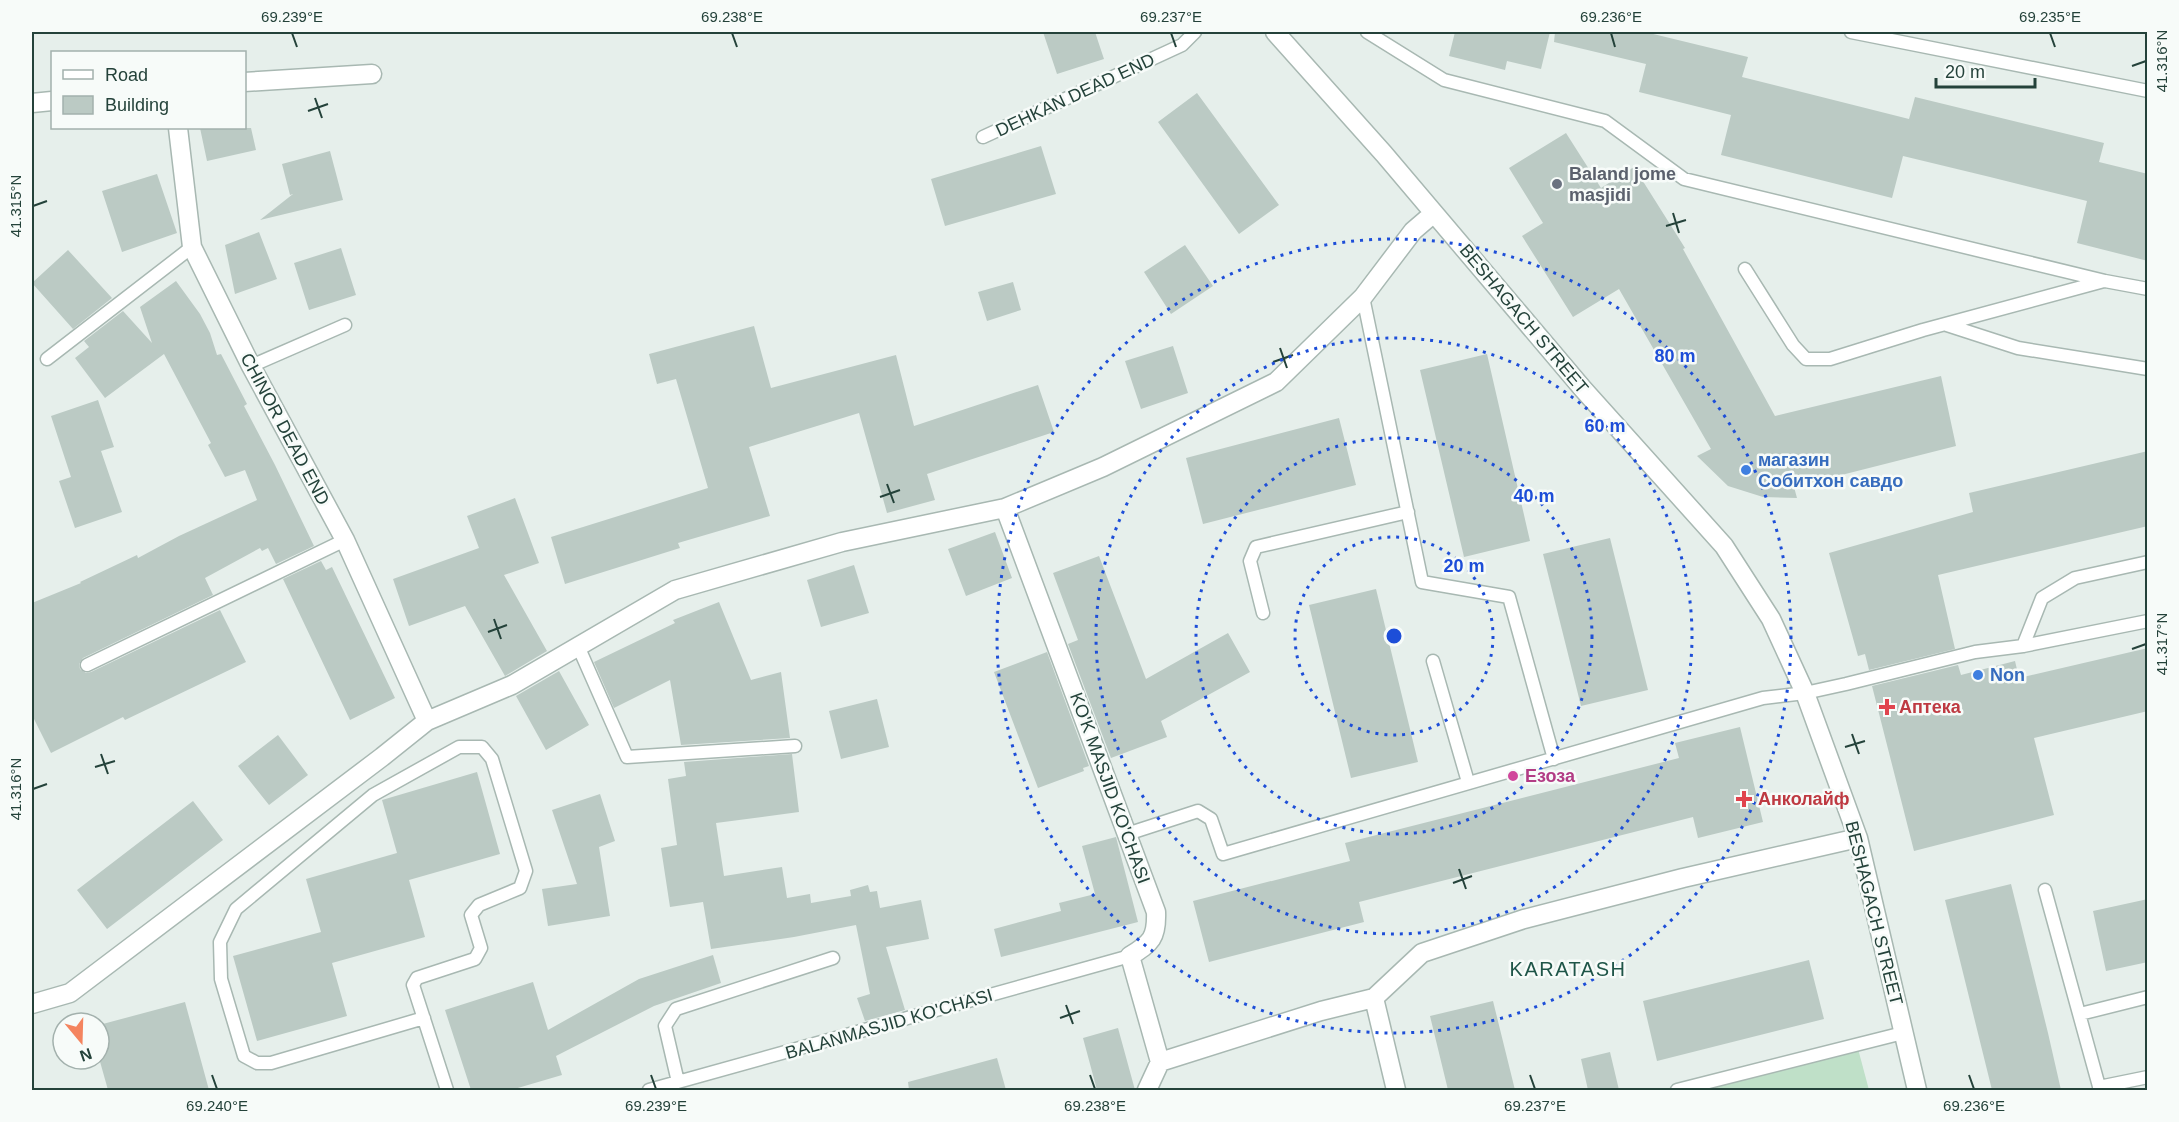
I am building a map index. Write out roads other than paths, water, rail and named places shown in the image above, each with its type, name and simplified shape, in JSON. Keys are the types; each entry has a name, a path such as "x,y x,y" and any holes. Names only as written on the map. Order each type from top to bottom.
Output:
{"street":[{"name":"BESHAGACH STREET","path":"1275,32 1384,154 1583,390 1724,546 1771,619 1805,693 1858,838 1917,1090"},
{"path":"246,82 372,74"},
{"path":"32,103 51,101"},
{"name":"CHINOR DEAD END","path":"178,129 192,247 251,366 345,540 427,721"},
{"path":"32,1004 70,993 427,721 512,685 675,590 842,542 1005,508 1103,467 1276,382 1362,297 1413,231 1434,213"},
{"name":"KO'K MASJID KO'CHASI","path":"1005,508 1156,912 1157,930 1148,945 1130,956"},
{"path":"1160,1062 1321,1011 1374,998 1422,953 1524,919 1683,878 1858,838"},
{"path":"1130,956 1160,1062 1147,1090"},
{"path":"1374,998 1396,1090"}],"lane":[{"name":"DEHKAN DEAD END","path":"983,137 1182,45 1195,32"},
{"path":"1367,32 1444,80 1605,121 1684,179 2105,281 2148,289"},
{"path":"1851,32 2148,91"},
{"path":"47,359 192,247"},
{"path":"1745,269 1793,345 1806,359 1830,359 1946,324 2105,281"},
{"path":"1362,297 1422,582 1509,597 1554,759"},
{"path":"1946,324 2018,348 2148,369"},
{"path":"251,366 345,325"},
{"path":"1263,613 1250,561 1256,547 1408,512"},
{"path":"87,665 345,540"},
{"path":"2022,646 2042,598 2075,578 2148,562"},
{"path":"1127,834 1198,811 1211,819 1223,854 1763,698 1805,693 1975,652 2022,646 2148,621"},
{"path":"578,646 627,757 795,746"},
{"path":"1432,661 1468,782"},
{"path":"424,1018 271,1063 257,1063 244,1056 221,979 220,942 236,909 373,795 459,747 482,747 492,759 526,871 520,888 479,904 471,915 481,948 475,959 417,978 413,985 424,1018 447,1090"},
{"path":"2045,890 2099,1089 2148,1077"},
{"name":"BALANMASJID KO'CHASI","path":"649,1090 1130,956"},
{"path":"678,1082 665,1026 676,1009 833,958"},
{"path":"2080,1014 2148,997"},
{"path":"1677,1090 1903,1033"}],"place":[{"name":"Baland jome masjidi","path":"1557,184"},
{"name":"магазин Собитхон савдо","path":"1746,470"},
{"name":"Non","path":"1978,675"},
{"name":"Аптека","path":"1887,707"},
{"name":"Езоза","path":"1513,776"},
{"name":"Анколайф","path":"1744,799"}],"district":[{"name":"KARATASH","path":"1568,969"}]}
